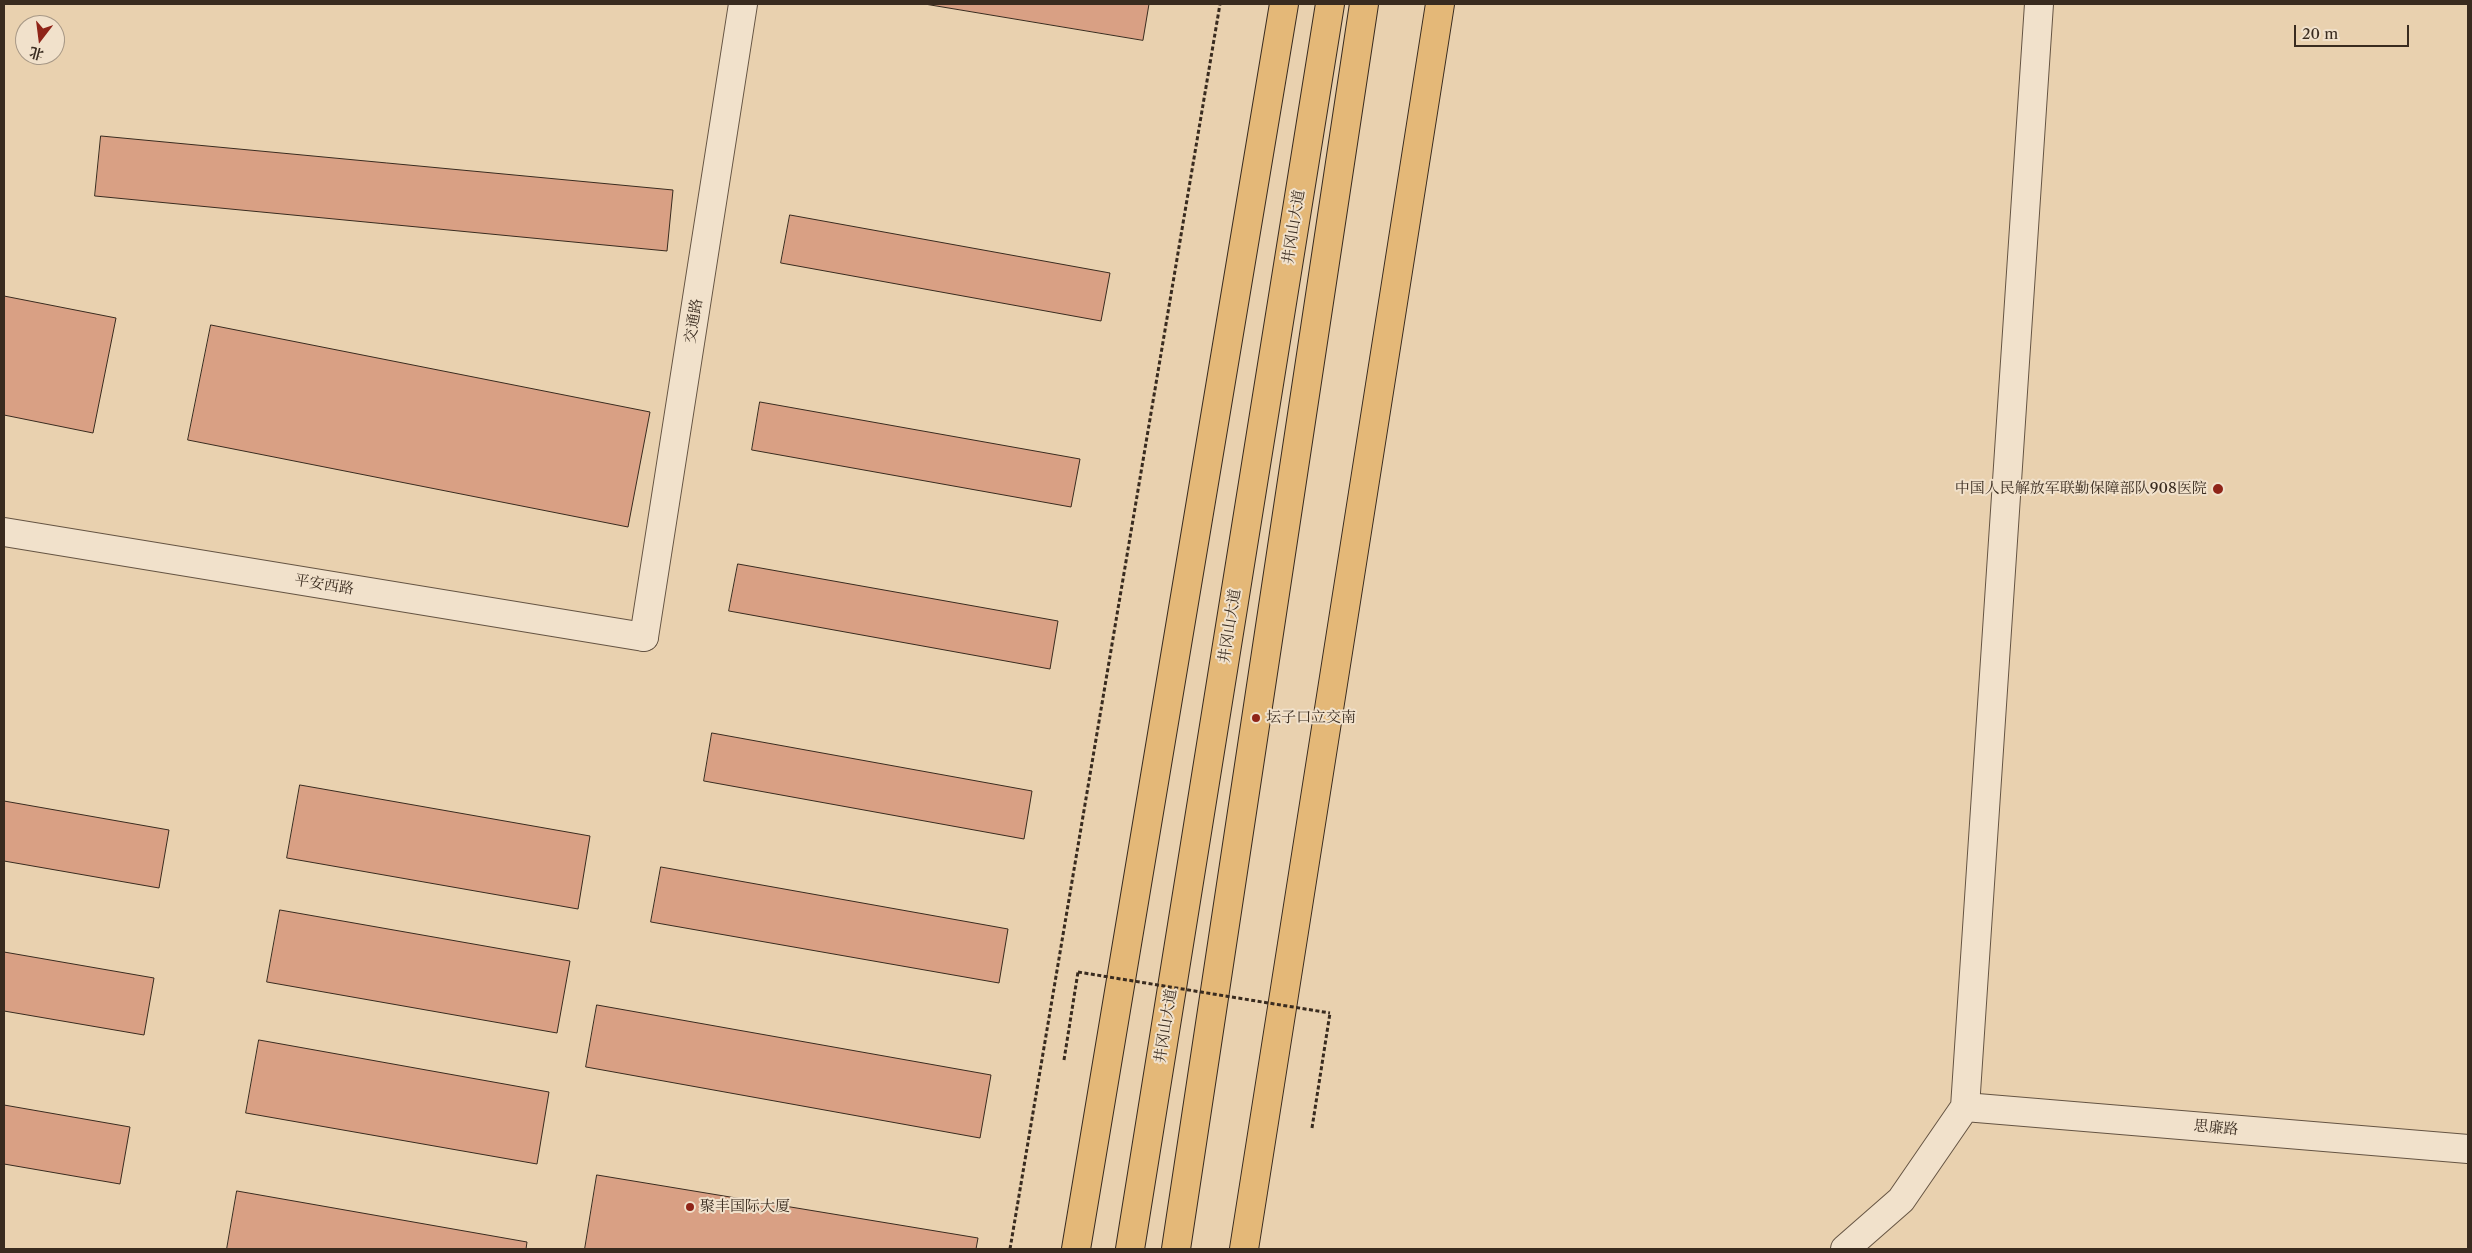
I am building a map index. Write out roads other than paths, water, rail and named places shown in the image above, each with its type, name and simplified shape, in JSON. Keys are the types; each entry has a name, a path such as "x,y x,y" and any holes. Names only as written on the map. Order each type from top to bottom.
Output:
{"main road":[{"path":"1076,1249 1284,4"},
{"name":"井冈山大道","path":"1130,1249 1330,4"},
{"path":"1176,1249 1364,4"},
{"path":"1244,1249 1440,4"}],"street":[{"name":"交通路","path":"644,638 743,4"},
{"path":"1845,1249 1901,1200 1965,1107 2039,4"},
{"name":"平安西路","path":"4,532 644,638"},
{"name":"思廉路","path":"1965,1107 2468,1149"}],"place":[{"name":"中国人民解放军联勤保障部队908医院","path":"2218,489"},
{"name":"坛子口立交南","path":"1256,718"},
{"name":"聚丰国际大厦","path":"690,1207"}]}
